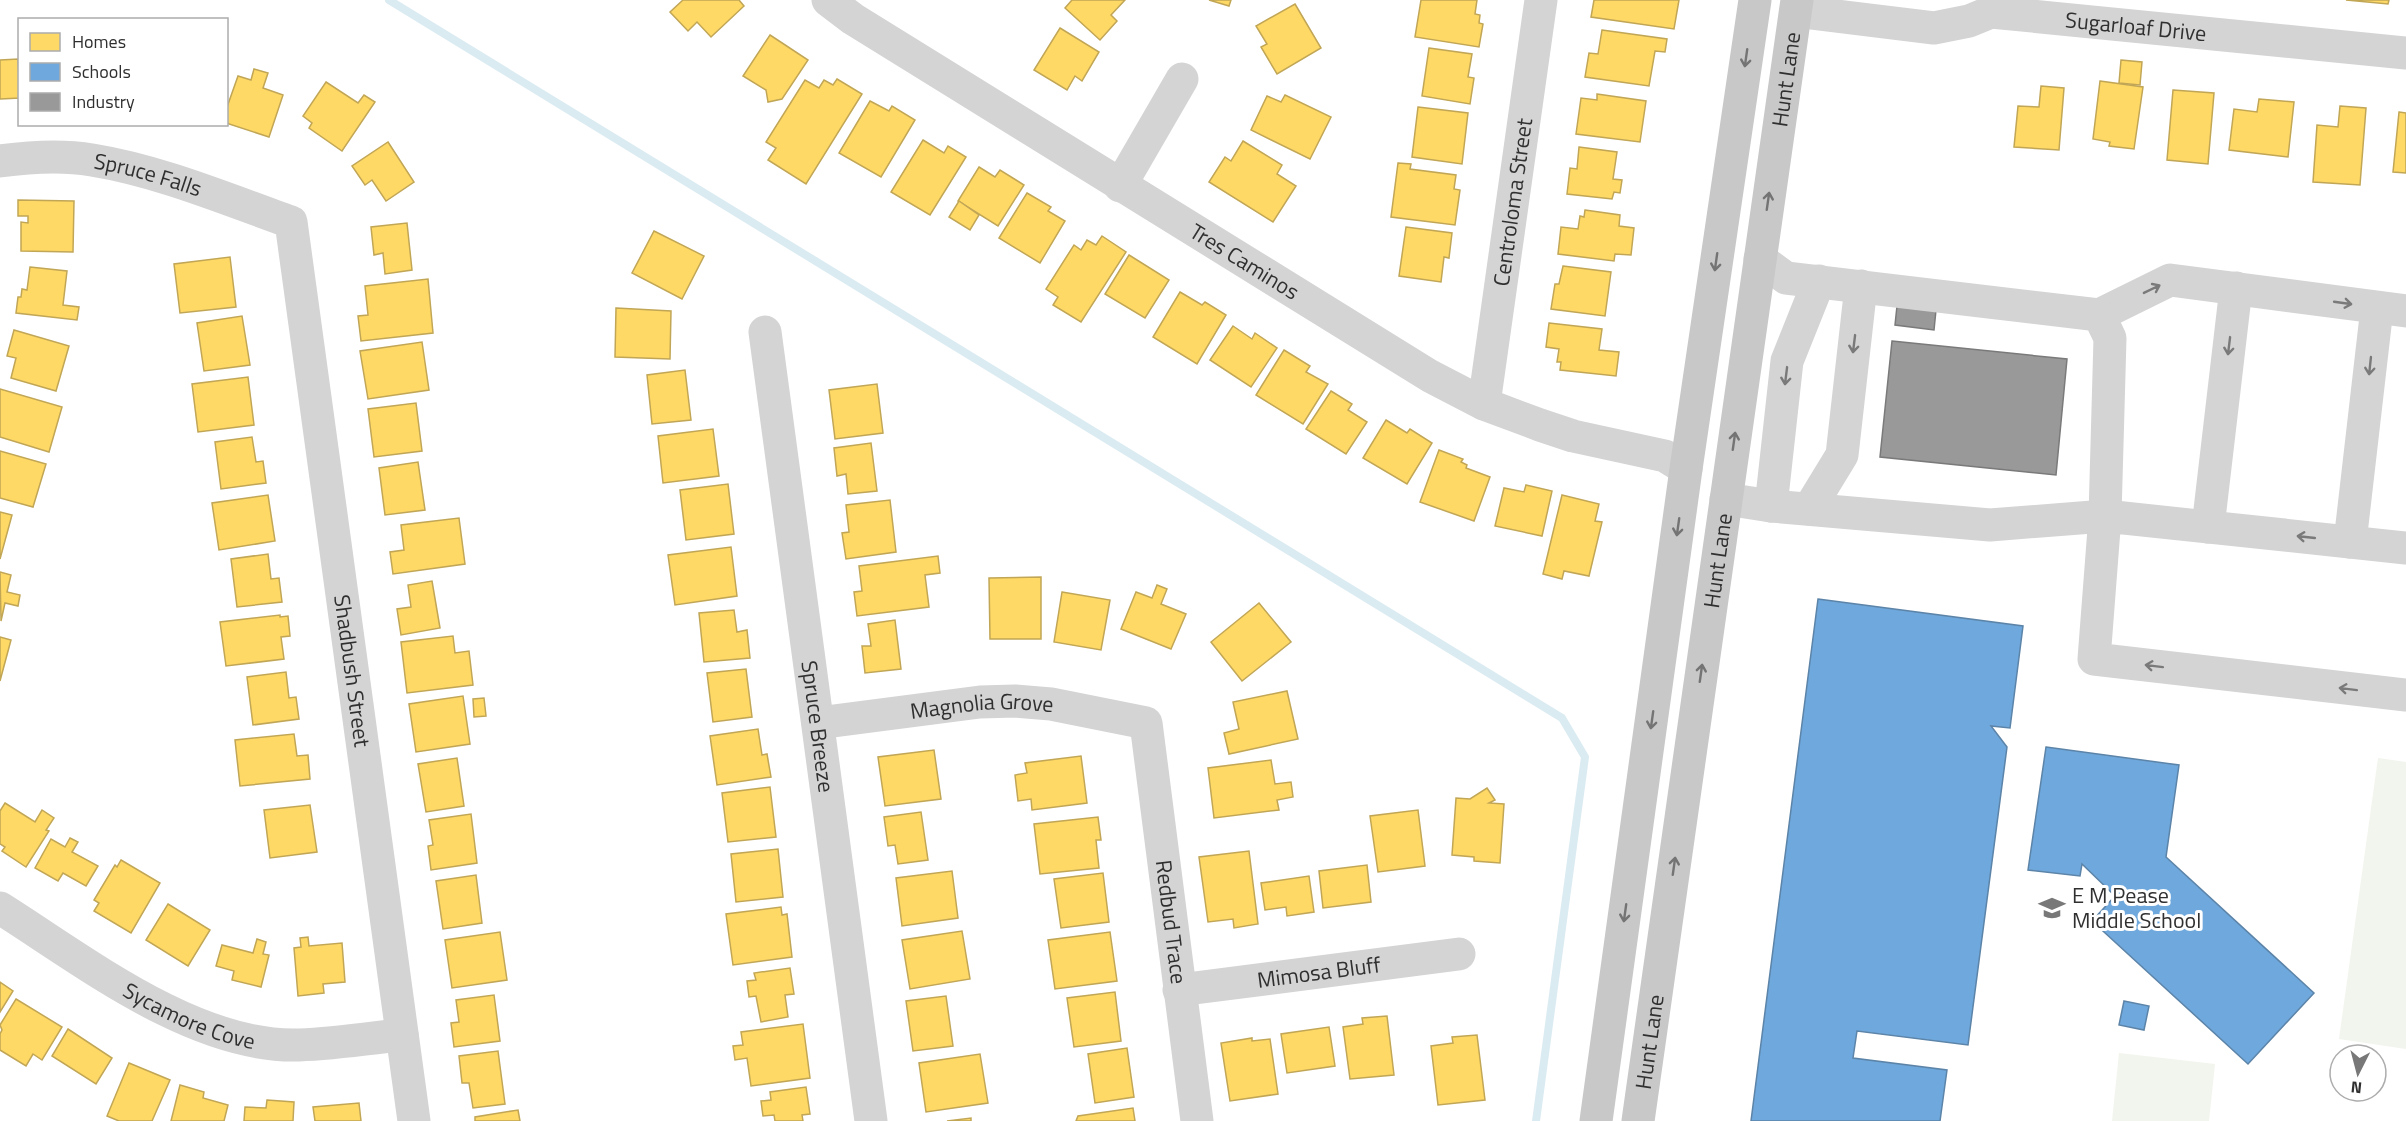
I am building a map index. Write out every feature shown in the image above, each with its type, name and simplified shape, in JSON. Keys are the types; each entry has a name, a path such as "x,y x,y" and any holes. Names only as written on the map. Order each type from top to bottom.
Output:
{"main road":[{"name":"Hunt Lane","path":"1597,1113 1686,469 1755,0"},
{"name":"Hunt Lane","path":"1638,1116 1797,5"},
{"path":"1728,184 1745,241 1760,259"},
{"path":"1686,469 1726,499"},
{"path":"1597,1113 1638,1116"}],"street":[{"name":"Tres Caminos","path":"828,0 854,19 1120,186 1430,376 1484,404 1573,436 1665,456 1686,469"},
{"name":"Centroloma Street","path":"1484,404 1541,0"},
{"name":"Sugarloaf Drive","path":"1797,5 1934,28 1969,21 1992,6 2406,53"},
{"path":"1120,186 1182,79"},
{"name":"Spruce Falls","path":"0,161 27,157 91,160 153,174 291,222"},
{"name":"Shadbush Street","path":"291,222 414,1121"},
{"path":"1760,259 1785,277 2099,315 2170,280 2392,309 2350,542"},
{"path":"1771,506 1787,361 1819,281"},
{"path":"1809,509 1842,455 1861,286"},
{"path":"2208,527 2236,288"},
{"path":"2099,315 2110,338 2104,516 2094,659 2406,695"},
{"name":"Spruce Breeze","path":"765,332 871,1121"},
{"path":"1726,499 1771,506 1990,525 2104,516 2406,548"},
{"name":"Magnolia Grove","path":"818,723 980,702 1014,701 1051,704 1146,723"},
{"name":"Redbud Trace","path":"1146,723 1197,1121"},
{"name":"Sycamore Cove","path":"0,908 124,987 180,1017 241,1040 293,1045 402,1035"},
{"name":"Mimosa Bluff","path":"1179,990 1459,954"}],"shaded area":[{"path":"2378,758 2406,762 2406,1049 2388,1046 2388,1043 2366,1043 2339,1039"},
{"path":"2119,1053 2215,1064 2209,1121 2112,1121"}],"building: Homes":[{"path":"683,0 739,0 744,6 711,37 697,22 688,31 670,12"},
{"path":"1072,0 1125,0 1111,15 1117,21 1100,40 1065,8"},
{"path":"1209,0 1231,0 1229,6"},
{"path":"1421,0 1477,0 1475,14 1480,15 1479,23 1483,24 1479,47 1415,37"},
{"path":"1594,0 1679,0 1674,29 1591,17"},
{"path":"2346,0 2389,0 2388,4"},
{"path":"1295,4 1321,48 1277,74 1261,47 1267,44 1256,26"},
{"path":"1060,28 1099,52 1082,81 1075,76 1067,90 1034,70"},
{"path":"1602,30 1667,39 1665,52 1655,51 1649,86 1585,77 1589,53 1598,54"},
{"path":"770,35 808,60 782,99 768,102 766,90 743,76"},
{"path":"1429,48 1472,54 1468,77 1474,78 1470,104 1422,96"},
{"path":"18,59 18,98 0,99 0,60"},
{"path":"2121,60 2142,62 2140,85 2119,83"},
{"path":"254,69 268,73 263,88 283,95 269,137 228,124 228,104 238,76 251,80"},
{"path":"837,79 862,94 806,184 768,160 776,148 766,142 805,80 819,88 824,80 833,85"},
{"path":"2100,81 2143,87 2134,149 2109,146 2110,142 2093,139"},
{"path":"326,82 358,103 364,95 375,102 342,151 309,128 312,123 303,116"},
{"path":"2041,86 2064,88 2059,150 2014,147 2018,106 2039,107"},
{"path":"2173,90 2214,93 2208,164 2167,160"},
{"path":"1597,94 1646,101 1640,142 1576,134 1581,98 1597,100"},
{"path":"1285,95 1331,117 1310,159 1251,130 1267,96 1281,102"},
{"path":"2259,99 2294,102 2288,157 2229,150 2234,109 2257,112"},
{"path":"870,101 889,111 892,106 915,120 881,177 839,153"},
{"path":"2340,106 2366,108 2360,185 2313,182 2317,125 2338,127"},
{"path":"1418,107 1468,113 1462,164 1412,157"},
{"path":"2399,112 2406,113 2406,173 2393,172"},
{"path":"923,140 944,153 948,146 966,157 930,215 891,192"},
{"path":"1243,141 1282,165 1277,174 1296,186 1273,222 1209,182 1225,157 1231,161"},
{"path":"388,142 414,182 386,201 372,180 365,185 352,166"},
{"path":"1579,147 1617,152 1613,179 1622,180 1620,193 1614,192 1612,199 1567,194 1570,168 1577,169"},
{"path":"1398,163 1411,164 1410,169 1456,175 1454,189 1460,190 1455,225 1391,217"},
{"path":"979,167 995,177 1000,170 1024,185 998,226 958,201"},
{"path":"1027,193 1051,207 1048,211 1065,221 1040,263 999,238"},
{"path":"18,200 74,201 73,252 21,251 21,222 28,223 28,216 18,216"},
{"path":"959,201 979,215 970,230 949,217"},
{"path":"1585,210 1620,215 1619,226 1634,228 1631,255 1615,254 1614,261 1558,254 1561,227 1578,229 1580,216 1584,217"},
{"path":"407,223 412,270 385,274 383,253 374,255 371,227"},
{"path":"1406,227 1452,233 1449,258 1444,257 1441,282 1399,276"},
{"path":"654,231 704,256 682,299 632,273"},
{"path":"1102,236 1126,252 1081,322 1053,305 1058,297 1046,289 1074,245 1081,250 1087,240 1096,245"},
{"path":"1129,255 1169,280 1145,318 1105,294"},
{"path":"230,257 236,307 180,313 174,264"},
{"path":"1563,266 1611,272 1605,316 1551,309 1555,284 1559,284"},
{"path":"30,267 67,271 63,305 79,307 77,320 16,313 18,297 21,297 22,289 27,290"},
{"path":"428,279 433,333 361,341 358,316 368,315 365,286"},
{"path":"1180,292 1202,305 1205,302 1226,315 1197,364 1153,337"},
{"path":"616,308 671,311 670,359 615,357"},
{"path":"242,316 250,365 204,371 197,323"},
{"path":"1549,323 1602,329 1599,350 1619,352 1616,376 1560,370 1561,362 1557,362 1559,349 1546,347"},
{"path":"1233,326 1252,339 1255,333 1277,348 1251,387 1210,360"},
{"path":"14,330 69,346 56,391 11,378 16,358 7,356"},
{"path":"422,342 429,390 368,399 360,351"},
{"path":"1284,350 1310,366 1306,372 1328,384 1303,424 1256,395"},
{"path":"685,370 691,420 652,424 647,375"},
{"path":"248,377 254,425 198,432 192,384"},
{"path":"877,384 883,433 835,439 829,390"},
{"path":"0,389 62,407 49,452 0,437"},
{"path":"1331,391 1352,404 1348,410 1367,422 1346,454 1306,429"},
{"path":"416,403 422,451 374,457 368,409"},
{"path":"1386,420 1407,433 1410,429 1432,443 1407,484 1363,458"},
{"path":"713,429 719,476 663,483 658,436"},
{"path":"252,437 256,462 263,461 266,483 221,489 215,442"},
{"path":"871,443 877,491 848,494 846,474 837,476 834,448"},
{"path":"1439,450 1463,459 1461,462 1467,465 1466,468 1490,477 1474,521 1420,502"},
{"path":"0,451 46,464 33,507 0,498"},
{"path":"418,462 425,510 385,515 379,468"},
{"path":"728,484 734,534 686,540 680,490"},
{"path":"1526,485 1552,491 1542,536 1495,526 1504,488 1524,492"},
{"path":"268,495 275,541 219,550 212,503"},
{"path":"1562,495 1599,504 1595,521 1602,522 1589,576 1564,571 1562,579 1543,574"},
{"path":"890,500 896,552 846,559 842,533 849,532 846,505"},
{"path":"0,512 12,515 0,559"},
{"path":"459,518 465,564 393,574 390,552 404,550 401,525"},
{"path":"731,547 737,596 675,605 668,555"},
{"path":"268,554 271,579 279,578 282,602 237,607 231,559"},
{"path":"938,556 940,573 925,575 929,607 857,616 854,592 862,591 859,566"},
{"path":"0,572 11,575 7,592 20,595 18,606 5,603 1,621"},
{"path":"1041,577 1041,639 990,639 989,578"},
{"path":"432,581 440,628 401,635 397,609 411,607 408,585"},
{"path":"1157,585 1167,589 1161,604 1186,614 1171,649 1121,629 1136,592 1152,598"},
{"path":"1062,592 1110,600 1101,650 1054,642"},
{"path":"1259,603 1291,642 1242,681 1211,642"},
{"path":"734,610 737,632 747,630 750,658 704,662 699,613"},
{"path":"280,615 280,617 288,616 290,636 281,637 284,659 226,666 220,622"},
{"path":"895,620 901,669 865,673 862,646 871,646 868,624"},
{"path":"453,636 455,653 469,651 473,685 407,693 401,642"},
{"path":"0,637 11,640 0,681"},
{"path":"746,669 752,717 713,722 707,673"},
{"path":"286,672 289,698 296,697 299,719 253,725 247,677"},
{"path":"1287,691 1298,739 1229,754 1224,733 1239,729 1233,702"},
{"path":"463,696 470,744 416,752 409,704"},
{"path":"484,698 486,716 474,717 473,699"},
{"path":"758,729 762,755 767,754 771,777 717,785 710,736"},
{"path":"294,734 297,756 308,755 310,779 240,786 235,740"},
{"path":"934,750 941,799 885,806 878,757"},
{"path":"1081,756 1087,803 1032,810 1031,799 1018,801 1015,775 1027,773 1025,763"},
{"path":"457,758 464,806 426,812 418,764"},
{"path":"1271,760 1275,784 1291,782 1293,797 1277,800 1279,810 1214,818 1208,768"},
{"path":"770,787 776,837 728,842 722,793"},
{"path":"1487,788 1495,800 1489,803 1504,804 1500,863 1474,861 1474,857 1452,855 1456,798 1470,799"},
{"path":"5,803 35,822 42,810 54,818 46,830 49,831 26,867 2,851 5,847 0,844 0,811"},
{"path":"310,805 317,852 270,858 264,810"},
{"path":"1418,810 1425,866 1378,872 1370,816"},
{"path":"921,812 928,860 898,864 895,845 888,846 884,817"},
{"path":"471,814 477,863 431,870 428,846 433,845 429,820"},
{"path":"1098,817 1101,840 1096,840 1099,868 1040,874 1034,824"},
{"path":"70,838 78,842 72,852 98,866 86,886 63,873 58,881 35,868 51,839 65,847"},
{"path":"778,849 783,897 736,902 731,854"},
{"path":"1249,851 1258,924 1234,928 1233,919 1208,922 1199,857"},
{"path":"121,860 160,883 131,933 94,911 99,903 94,900 115,865 117,867"},
{"path":"1367,865 1371,902 1323,908 1319,871"},
{"path":"952,871 958,918 902,926 896,878"},
{"path":"1103,873 1109,922 1061,928 1054,879"},
{"path":"476,875 482,923 443,929 436,881"},
{"path":"1309,876 1314,912 1287,916 1286,907 1265,910 1261,883"},
{"path":"168,904 210,930 188,966 146,940"},
{"path":"781,907 782,915 787,914 792,957 733,965 726,914"},
{"path":"962,931 970,979 910,989 902,940"},
{"path":"500,932 507,980 452,988 445,940"},
{"path":"1110,932 1117,981 1055,989 1048,940"},
{"path":"308,937 309,946 342,943 345,982 323,984 324,993 298,996 294,948 301,947 300,938"},
{"path":"257,939 266,942 263,954 269,955 261,987 232,980 234,971 216,966 222,945 253,953"},
{"path":"790,968 794,994 785,995 788,1017 761,1022 756,996 749,997 747,981 756,980 754,973"},
{"path":"0,982 13,991 0,1012"},
{"path":"1115,992 1121,1041 1074,1047 1067,998"},
{"path":"494,995 500,1041 454,1047 451,1023 459,1022 456,1000"},
{"path":"946,996 953,1046 913,1051 906,1001"},
{"path":"16,999 62,1027 42,1060 33,1054 26,1066 0,1050 2,1030 0,1025"},
{"path":"1387,1016 1394,1075 1350,1079 1343,1027 1363,1024 1362,1018"},
{"path":"803,1024 810,1078 751,1086 747,1058 735,1060 733,1046 743,1045 741,1032"},
{"path":"1329,1027 1335,1066 1287,1073 1281,1034"},
{"path":"68,1029 112,1058 96,1084 52,1056"},
{"path":"1477,1035 1485,1100 1438,1105 1431,1046 1453,1043 1452,1037"},
{"path":"1252,1038 1252,1041 1270,1039 1278,1094 1230,1101 1221,1043"},
{"path":"1127,1048 1134,1097 1095,1103 1088,1054"},
{"path":"498,1051 505,1104 473,1108 469,1083 462,1083 459,1056"},
{"path":"980,1054 988,1103 926,1112 919,1063"},
{"path":"129,1063 170,1080 152,1121 119,1121 107,1116"},
{"path":"180,1085 204,1092 203,1098 228,1105 224,1121 171,1121"},
{"path":"806,1087 810,1114 802,1115 803,1121 775,1121 774,1115 763,1116 761,1101 771,1100 770,1092"},
{"path":"267,1100 294,1102 293,1121 244,1121 245,1107 266,1108"},
{"path":"359,1103 361,1121 315,1121 313,1107"},
{"path":"1133,1108 1135,1121 1076,1121 1078,1116"},
{"path":"518,1110 520,1121 475,1121 475,1117"},
{"path":"971,1118 971,1121 947,1121"}],"building: Schools":[{"path":"1818,599 2023,626 2010,728 1991,726 2007,747 1968,1045 1857,1031 1853,1058 1947,1070 1940,1121 1751,1121"},
{"path":"2046,747 2179,765 2166,857 2314,993 2248,1064 2092,921 2115,896 2082,864 2080,876 2028,870"},
{"path":"2124,1001 2149,1006 2144,1030 2119,1025"}],"building: Industry":[{"path":"1897,306 1936,310 1934,330 1895,325"},
{"path":"1892,341 2067,359 2056,475 1880,457"}],"waterway":[{"path":"389,0 1562,718 1585,757 1536,1121"}],"place":[{"name":"E M Pease Middle School","path":"2052,908"}]}
